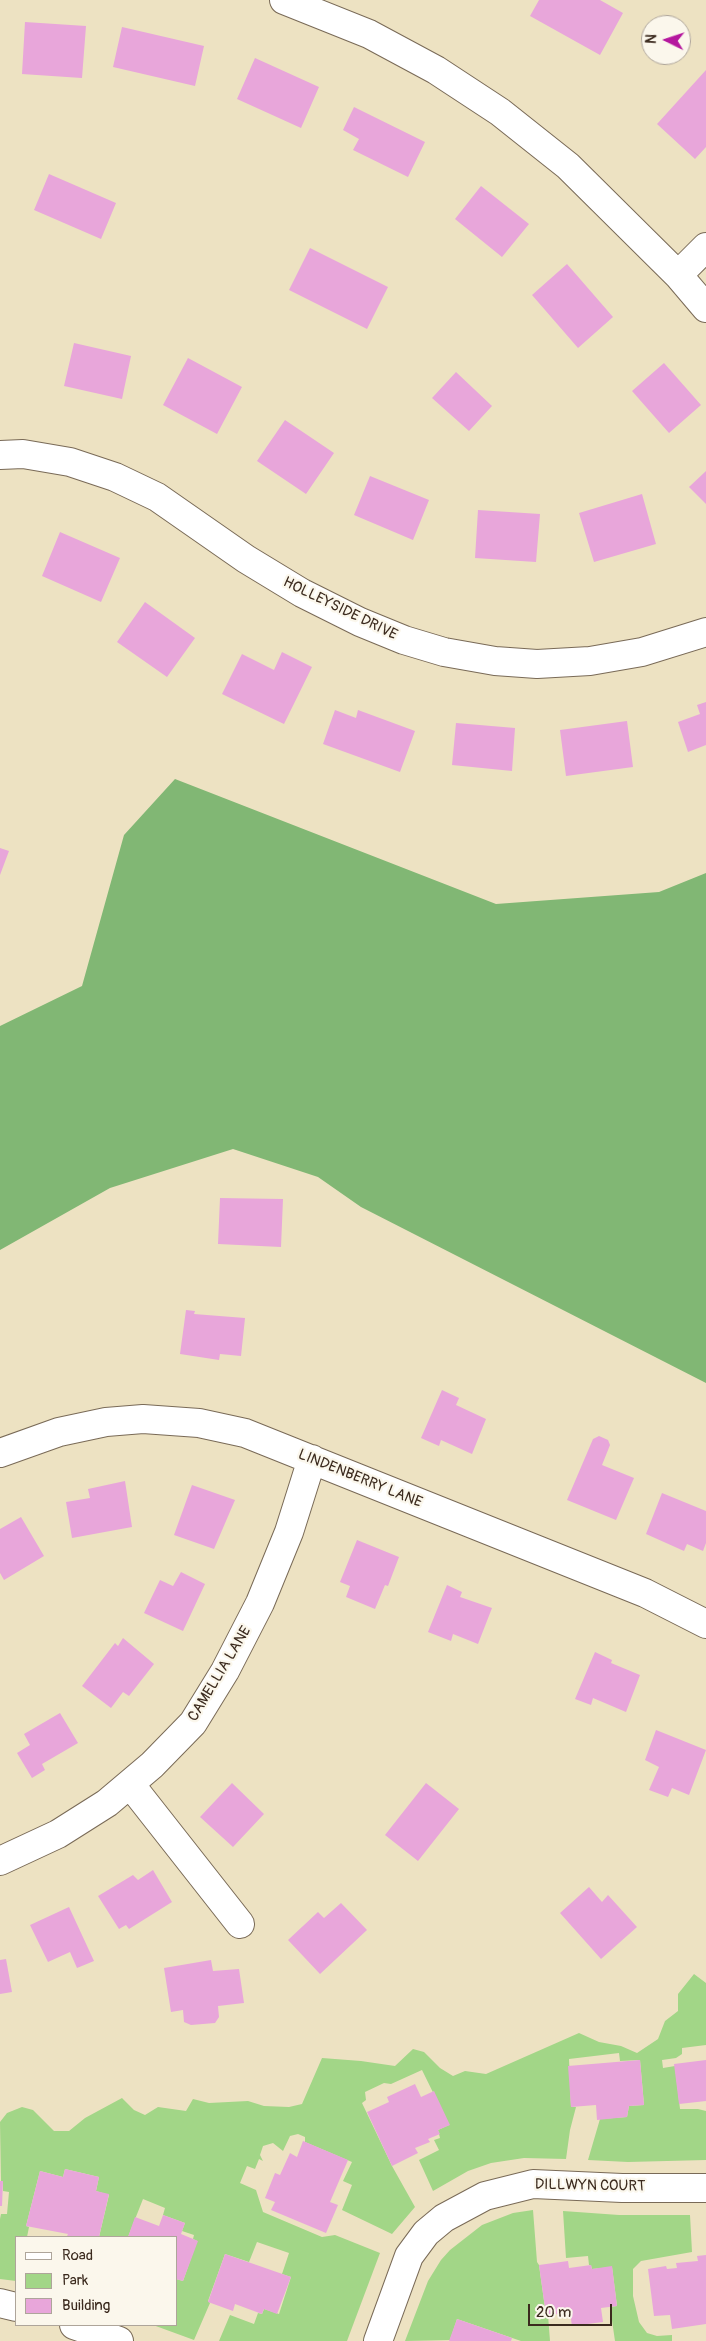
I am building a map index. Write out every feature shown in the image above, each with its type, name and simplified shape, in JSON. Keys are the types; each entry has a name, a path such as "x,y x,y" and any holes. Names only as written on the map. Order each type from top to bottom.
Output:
{"street":[{"path":"284,0 369,34 436,70 500,112 568,166 678,275 706,308"},
{"path":"678,275 706,247"},
{"name":"HOLLEYSIDE DRIVE","path":"0,455 23,454 70,462 115,477 157,497 246,559 302,593 360,622 404,640 444,652 495,661 537,664 590,661 642,652 706,632"},
{"name":"LINDENBERRY LANE","path":"0,1454 59,1432 106,1422 143,1419 200,1423 245,1433 645,1593 706,1624"},
{"name":"CAMELLIA LANE","path":"0,1861 16,1856 58,1834 107,1803 152,1765 192,1723 225,1671 260,1603 289,1532 312,1459"},
{"path":"130,1784 240,1924"},
{"name":"DILLWYN COURT","path":"378,2341 410,2256 426,2233 444,2218 478,2199 509,2188 533,2184 622,2188 706,2188"},
{"path":"0,2303 15,2307"},
{"path":"77,2326 119,2341"}],"green space":[{"path":"175,779 496,904 659,892 706,873 706,1383 361,1207 318,1177 233,1149 110,1188 0,1250 0,1026 82,986 124,835"},
{"path":"694,1974 706,1983 706,2045 682,2048 682,2054 676,2058 662,2060 663,2068 675,2066 680,2109 706,2111 706,2160 628,2162 588,2160 600,2119 627,2117 629,2106 644,2105 640,2060 620,2061 619,2053 569,2059 571,2107 576,2107 570,2130 566,2159 524,2158 491,2163 468,2171 433,2191 419,2160 439,2150 434,2140 440,2138 438,2130 449,2125 422,2070 391,2084 384,2083 365,2092 366,2100 362,2103 392,2166 415,2207 392,2234 342,2210 352,2185 343,2181 352,2162 305,2142 305,2137 298,2134 290,2136 283,2151 273,2143 263,2146 260,2155 263,2161 259,2159 255,2169 247,2166 240,2183 256,2190 263,2212 322,2237 335,2235 380,2253 347,2341 219,2341 230,2315 254,2324 258,2313 262,2314 264,2309 279,2314 291,2277 282,2274 289,2253 257,2242 249,2262 225,2254 208,2301 210,2303 194,2340 156,2326 178,2326 178,2280 183,2281 197,2241 193,2239 194,2235 182,2231 185,2223 163,2215 165,2208 143,2199 128,2236 99,2236 109,2195 96,2191 99,2177 65,2169 63,2177 40,2171 26,2226 29,2227 27,2236 15,2236 15,2281 0,2279 0,2219 1,2214 7,2214 9,2192 3,2191 3,2181 1,2181 0,2122 7,2113 22,2107 33,2110 54,2131 69,2131 85,2118 122,2098 134,2110 145,2115 158,2107 186,2111 193,2099 209,2103 248,2101 264,2106 289,2107 302,2104 322,2058 395,2066 413,2049 424,2052 440,2068 453,2076 465,2071 486,2074 579,2033 599,2042 621,2046 637,2053 658,2039 665,2021 678,2011 678,1994"},
{"path":"533,2210 537,2262 546,2315 548,2315 550,2341 521,2341 457,2319 450,2340 405,2341 428,2281 441,2260 450,2250 482,2225 513,2213"},
{"path":"563,2211 619,2215 690,2215 692,2252 641,2261 633,2269 633,2296 639,2322 647,2333 657,2336 672,2335 672,2341 615,2341 610,2307 617,2306 612,2267 592,2269 591,2265 589,2265 588,2256 566,2258"}],"building":[{"path":"539,0 600,0 623,13 600,55 530,16"},
{"path":"25,22 86,26 82,78 22,74"},
{"path":"122,27 204,46 195,86 113,67"},
{"path":"255,58 319,87 301,128 237,99"},
{"path":"706,70 706,147 695,159 657,124"},
{"path":"354,107 425,142 408,177 353,150 359,139 343,130"},
{"path":"49,174 116,203 101,239 34,210"},
{"path":"481,186 529,224 502,257 455,219"},
{"path":"310,248 388,287 367,329 289,290"},
{"path":"567,264 613,317 578,348 532,295"},
{"path":"74,343 131,356 122,399 64,386"},
{"path":"188,358 242,387 217,434 163,405"},
{"path":"664,363 701,405 669,433 632,391"},
{"path":"456,372 492,406 469,431 432,398"},
{"path":"285,420 334,453 306,494 257,461"},
{"path":"706,471 706,504 689,487"},
{"path":"370,476 429,500 413,540 354,515"},
{"path":"642,494 656,544 594,562 579,513"},
{"path":"478,510 540,514 536,562 475,558"},
{"path":"60,532 120,558 101,602 42,576"},
{"path":"145,602 195,638 167,677 117,642"},
{"path":"282,652 312,667 284,724 222,694 242,654 274,670"},
{"path":"706,702 706,745 688,752 678,722 700,714 697,705"},
{"path":"335,710 356,718 358,710 415,731 400,772 323,744"},
{"path":"627,721 633,767 566,776 560,730"},
{"path":"456,723 515,728 512,771 452,765"},
{"path":"0,848 9,851 0,875"},
{"path":"220,1198 283,1199 281,1247 218,1244"},
{"path":"186,1310 195,1311 194,1314 245,1318 241,1356 220,1354 219,1360 180,1354"},
{"path":"442,1390 459,1398 456,1405 486,1419 472,1454 441,1440 439,1446 421,1438"},
{"path":"599,1436 608,1440 610,1445 602,1465 634,1478 616,1520 567,1500 593,1439"},
{"path":"125,1481 132,1527 72,1538 66,1502 90,1498 88,1489"},
{"path":"192,1485 235,1500 214,1549 174,1535"},
{"path":"662,1493 706,1511 706,1543 703,1551 687,1544 684,1551 646,1534"},
{"path":"21,1517 44,1556 4,1580 0,1573 0,1529"},
{"path":"357,1540 399,1557 388,1586 385,1585 375,1609 346,1597 350,1586 340,1582"},
{"path":"181,1572 205,1584 183,1631 144,1613 160,1580 173,1586"},
{"path":"447,1585 462,1592 460,1597 492,1608 478,1644 453,1634 451,1641 428,1632"},
{"path":"123,1638 154,1664 129,1696 123,1692 111,1708 82,1686 115,1643 118,1646"},
{"path":"595,1652 612,1660 611,1663 640,1675 626,1712 593,1698 591,1705 575,1699"},
{"path":"60,1713 78,1743 42,1764 45,1770 32,1778 17,1753 30,1745 24,1734"},
{"path":"656,1730 706,1750 689,1795 672,1788 668,1797 649,1790 659,1767 645,1760"},
{"path":"232,1783 264,1814 233,1847 200,1817"},
{"path":"426,1783 459,1809 418,1861 385,1835"},
{"path":"153,1870 172,1902 129,1929 126,1925 119,1929 98,1896 133,1875 138,1880"},
{"path":"589,1887 602,1902 608,1895 637,1927 601,1959 560,1913"},
{"path":"341,1903 367,1930 320,1974 288,1940 318,1912 324,1918"},
{"path":"69,1907 94,1961 77,1968 70,1952 48,1962 30,1925"},
{"path":"6,1959 12,1992 0,1994 0,1960"},
{"path":"211,1960 213,1971 239,1969 244,2003 218,2006 219,2017 215,2023 191,2025 184,2022 183,2010 171,2012 164,1968"},
{"path":"640,2060 644,2105 629,2106 627,2117 597,2120 596,2105 571,2107 568,2066"},
{"path":"706,2060 706,2101 679,2104 674,2064"},
{"path":"415,2084 421,2097 434,2091 450,2125 438,2130 440,2134 428,2139 430,2142 415,2148 418,2153 392,2166 367,2112 389,2102 387,2097"},
{"path":"303,2141 348,2160 330,2202 338,2205 326,2233 271,2210 275,2202 265,2198 275,2173 280,2175 290,2153 297,2157"},
{"path":"65,2169 99,2177 96,2191 109,2194 99,2236 67,2236 68,2234 26,2226 40,2171 63,2177"},
{"path":"0,2181 3,2181 2,2206 0,2206"},
{"path":"163,2215 185,2223 181,2234 198,2241 183,2281 178,2280 178,2236 128,2236 135,2217 159,2226"},
{"path":"225,2254 291,2277 277,2314 264,2309 262,2314 235,2304 233,2311 208,2302"},
{"path":"706,2255 706,2324 672,2329 670,2315 654,2316 648,2269 666,2266 667,2269 677,2268 676,2263 698,2261 697,2256"},
{"path":"568,2261 569,2268 591,2265 592,2269 612,2266 617,2306 601,2308 603,2322 572,2326 570,2313 546,2315 539,2265"},
{"path":"457,2319 512,2338 511,2341 449,2341"}]}
